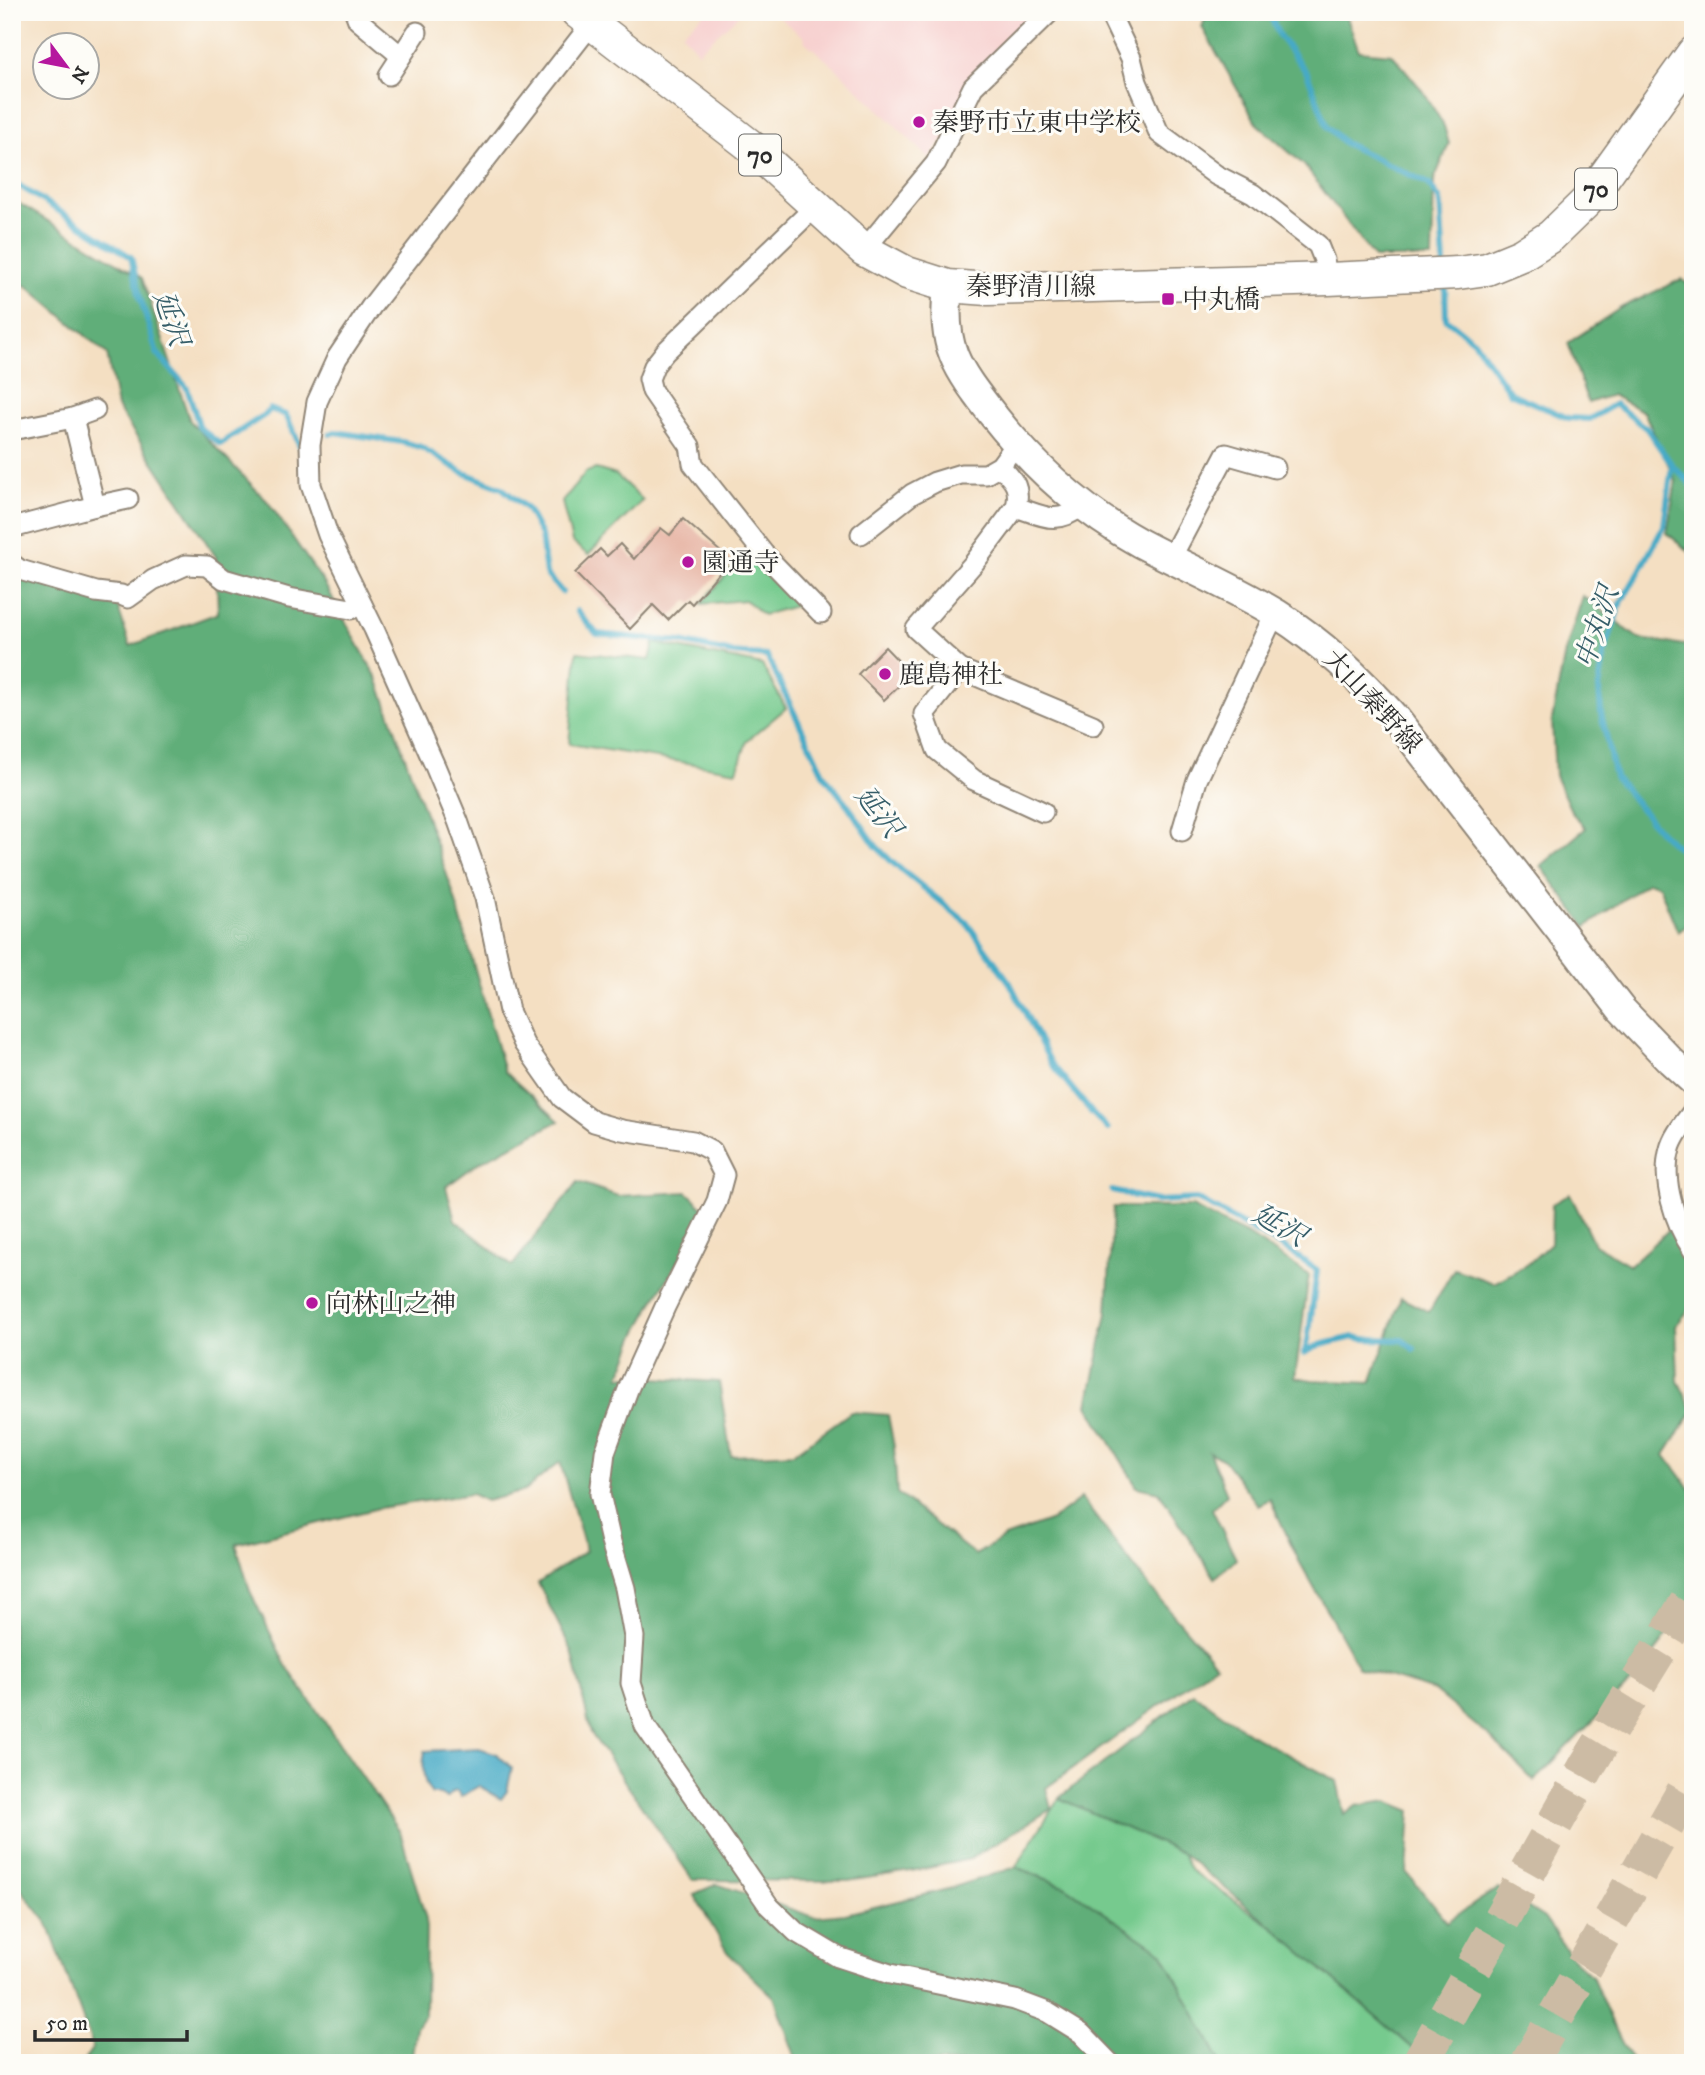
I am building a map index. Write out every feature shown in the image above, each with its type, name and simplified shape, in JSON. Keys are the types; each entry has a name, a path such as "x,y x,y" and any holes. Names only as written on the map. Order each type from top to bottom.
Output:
{"main road":[{"name":"秦野清川線","path":"584,18 748,144 864,250 907,273 948,286 988,289 1411,276 1488,269 1521,255 1551,236 1586,202 1693,53"},
{"name":"大山秦野線","path":"948,286 945,312 951,353 1008,455 1052,480 1082,506 1140,543 1275,613 1310,636 1340,661 1396,719 1621,1009 1693,1081"}],"street":[{"path":"355,12 358,19 401,56"},
{"path":"864,250 936,163 973,87 1050,12"},
{"path":"1109,12 1131,58 1137,82 1159,133 1216,175 1253,194 1318,246 1328,279"},
{"path":"584,18 371,307 338,358 317,402 310,445 311,485 328,535 458,821 485,898 509,1011 524,1044 562,1098 594,1122 622,1130 693,1141 712,1151 724,1175 716,1201 629,1387 606,1452 600,1494 625,1588 634,1637 631,1683 645,1726 769,1906 796,1932 838,1956 890,1974 1015,2000 1047,2012 1082,2033 1110,2063"},
{"path":"389,75 417,32"},
{"path":"816,206 665,352 654,366 649,379 652,391 690,446 693,464 764,554 821,613"},
{"path":"12,430 73,418 96,410"},
{"path":"73,418 95,506"},
{"path":"1171,558 1226,454 1276,468"},
{"path":"861,534 912,494 935,482 961,474 986,474 1008,455 1019,495 1016,507 974,563 916,629 960,668 1093,725"},
{"path":"12,528 128,499"},
{"path":"1016,507 1053,519 1069,516 1082,506"},
{"path":"12,564 20,570 96,592 128,598 153,580 186,565 207,566 224,579 289,598 351,609 362,605"},
{"path":"1182,831 1197,780 1275,613"},
{"path":"960,668 924,714 937,750 974,780 1043,812"},
{"path":"1693,1111 1670,1146 1667,1166 1673,1209 1693,1250"}],"shaded area":[{"path":"706,12 742,12 698,52 682,33"},
{"name":"秦野市立東中学校","path":"772,12 1036,12 929,158 804,41 805,38"}],"green space":[{"path":"1208,12 1345,12 1359,51 1392,54 1423,91 1444,126 1449,144 1434,180 1432,258 1374,258 1304,165 1257,124 1202,27"},
{"path":"12,199 142,278 190,421 268,502 324,583 377,678 453,892 504,1071 559,1121 478,1163 446,1187 455,1220 512,1266 578,1182 618,1196 687,1192 709,1213 655,1299 635,1337 620,1376 719,1382 731,1456 794,1453 851,1412 888,1415 894,1447 897,1493 975,1555 1005,1537 1052,1520 1081,1498 1152,1590 1216,1664 1046,1788 1051,1809 970,1859 848,1881 693,1880 591,1733 572,1651 538,1583 586,1551 560,1462 524,1491 486,1501 471,1494 379,1508 236,1544 250,1591 285,1664 400,1832 426,1919 425,2014 416,2027 411,2063 83,2063 93,2047 48,1924 12,1878 12,570 117,604 130,646 218,613 216,557 117,407 107,354 26,285 12,288"},
{"path":"1682,279 1693,289 1693,555 1667,533 1676,481 1644,412 1612,395 1588,403 1568,343 1622,307"},
{"path":"596,469 616,475 643,500 588,555 572,542 562,502 586,472"},
{"path":"753,555 799,605 763,615 745,600 701,604 737,562"},
{"path":"1583,596 1639,639 1693,646 1693,921 1678,932 1659,886 1648,882 1586,927 1541,866 1586,828 1572,813 1555,776 1552,720 1565,652"},
{"path":"654,643 762,665 786,708 747,741 737,771 569,744 577,652 650,660"},
{"path":"1570,1194 1594,1244 1630,1265 1672,1227 1693,1257 1693,1305 1676,1325 1678,1381 1693,1411 1665,1455 1693,1492 1693,1607 1671,1628 1646,1667 1534,1781 1490,1737 1434,1691 1359,1668 1299,1561 1270,1499 1258,1505 1224,1460 1209,1452 1227,1494 1212,1509 1236,1559 1215,1578 1159,1492 1137,1487 1088,1405 1107,1313 1113,1207 1192,1207 1250,1236 1309,1275 1295,1377 1371,1383 1401,1298 1429,1312 1454,1269 1494,1283 1527,1265 1551,1243 1552,1204"},
{"path":"1193,1693 1250,1734 1337,1781 1344,1815 1356,1806 1387,1801 1411,1811 1407,1873 1447,1922 1498,1888 1544,1918 1573,1959 1592,1976 1614,2028 1633,2063 1430,2063 1274,1928 1182,1853 1059,1798"},
{"path":"1059,1798 1182,1853 1190,1870 1274,1928 1430,2063 1221,2063 1066,1887 1016,1867"},
{"path":"1016,1867 1066,1887 1162,1952 1221,2063 792,2063 795,2056 774,1997 727,1952 694,1894 717,1884 814,1917 845,1914 948,1889"}],"water":[{"path":"479,1748 497,1754 512,1768 507,1791 501,1799 479,1786 461,1797 457,1791 447,1798 432,1794 426,1785 424,1774 425,1751"}],"building":[{"path":"683,519 730,560 692,604 688,600 668,620 653,605 630,629 575,573 600,549 607,556 620,544 634,559 661,528 670,535"},
{"name":"鹿島神社","path":"885,647 911,674 884,700 858,674"}],"waterway":[{"path":"1269,12 1278,34 1307,73 1327,126 1344,143 1429,184 1440,200 1444,264"},
{"name":"延沢","path":"12,181 131,257 157,353 187,388 200,428 220,444 270,409 286,415 300,446"},
{"path":"1445,282 1446,319 1474,341 1510,393 1568,418 1590,419 1615,404 1647,429 1672,465 1693,486"},
{"name":"延沢","path":"330,434 335,432 421,447 462,472 502,488 527,509 541,535 546,574 562,592"},
{"name":"中丸沢","path":"1672,465 1664,526 1620,604 1604,654 1599,688 1601,713 1615,777 1659,831 1693,861"},
{"name":"延沢","path":"577,611 597,634 681,642 732,653 767,656 824,775 876,846 966,922 1010,983 1051,1063 1108,1129"},
{"name":"延沢","path":"1112,1191 1157,1201 1197,1199 1283,1247 1317,1270 1304,1353 1320,1345 1354,1337 1402,1340 1414,1349"}],"tunnel":[{"path":"1420,2063 1587,1766 1693,1594"},
{"path":"1529,2063 1693,1777"}],"place":[{"name":"秦野市立東中学校","path":"919,122"},
{"name":"中丸橋","path":"1168,299"},
{"name":"園通寺","path":"688,562"},
{"name":"鹿島神社","path":"885,674"},
{"name":"向林山之神","path":"312,1303"}]}
